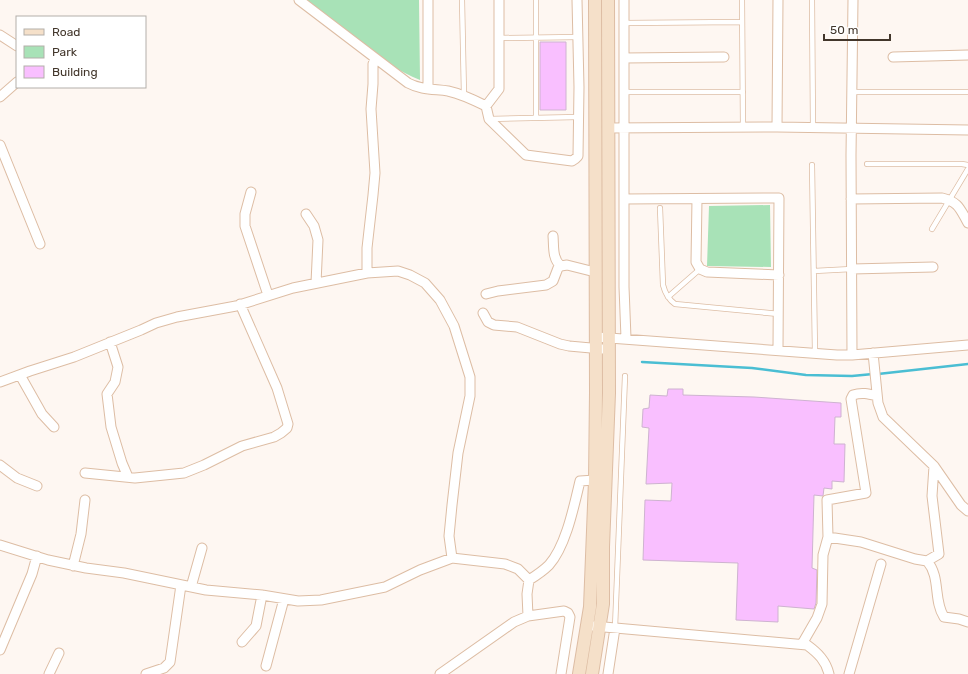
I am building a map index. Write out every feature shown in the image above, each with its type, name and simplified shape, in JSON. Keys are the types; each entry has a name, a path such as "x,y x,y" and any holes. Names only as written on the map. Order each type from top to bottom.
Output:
{"street":[{"path":"299,0 408,83 416,87 448,91 464,95 486,106"},
{"path":"428,0 428,89"},
{"path":"486,106 499,89 499,0"},
{"path":"486,106 489,119 526,155 572,161 578,156 578,0"},
{"path":"579,674 590,606 595,480 595,0"},
{"path":"592,674 603,604 603,547 607,483 609,393 608,0"},
{"path":"624,0 624,287 626,338"},
{"path":"778,0 778,127"},
{"path":"852,355 851,129 853,0"},
{"path":"0,35 16,45"},
{"path":"893,57 968,55"},
{"path":"624,58 724,57"},
{"path":"367,273 367,244 374,195 375,173 371,109 373,64 375,59"},
{"path":"0,97 16,83"},
{"path":"609,128 778,127 968,130"},
{"path":"0,145 40,244"},
{"path":"251,192 245,214 245,226 268,295"},
{"path":"624,199 779,198 778,350"},
{"path":"851,199 942,198 957,204 968,223"},
{"path":"697,199 696,262 700,269 707,272 779,275"},
{"path":"306,214 314,226 318,240 316,283"},
{"path":"553,236 555,258 560,266"},
{"path":"486,294 546,285 553,281 560,266 567,265 595,272"},
{"path":"852,269 933,267"},
{"path":"0,382 74,357 156,323 240,304 268,295 316,283 367,273 398,271 410,274 425,283 440,300 454,326 470,377 470,396 457,460 449,536 452,558"},
{"path":"85,473 135,478 184,473 242,446 274,437 287,428 288,424 277,388 240,304"},
{"path":"482,313 488,322 494,325 516,327 560,344 609,343 626,338 874,357 968,345"},
{"path":"110,342 118,367 115,382 107,394 111,427 128,477"},
{"path":"874,357 878,404 883,417 934,466 968,511"},
{"path":"20,375 42,414 54,427"},
{"path":"802,644 817,618 822,604 823,555 828,537 827,500 866,493 851,399 853,395 858,393 877,393"},
{"path":"0,465 17,478 37,486"},
{"path":"927,561 939,554 932,496 934,466"},
{"path":"528,616 527,594 529,580 550,564 557,553 568,525 580,481 595,480"},
{"path":"73,566 81,534 85,500"},
{"path":"828,537 860,542 915,559 927,561 932,566 936,576 940,610 944,617 968,622"},
{"path":"0,545 73,566 124,573 206,590 262,595 298,601 321,600 378,588 452,558 505,564 518,569 529,580"},
{"path":"191,587 202,548"},
{"path":"0,650 32,574 37,556"},
{"path":"849,674 881,564"},
{"path":"146,674 164,668 170,662 180,585"},
{"path":"242,642 256,626 262,595"},
{"path":"266,666 284,599"},
{"path":"440,674 514,622 528,616 564,611 568,613 570,617 561,674"},
{"path":"587,625 807,645 818,654 827,666 829,674"},
{"path":"608,674 615,628"},
{"path":"49,674 59,653"}],"lane":[{"path":"462,0 464,95"},
{"path":"536,0 536,118"},
{"path":"742,0 743,128"},
{"path":"812,0 813,128"},
{"path":"624,23 742,22"},
{"path":"499,38 578,37"},
{"path":"624,92 743,92"},
{"path":"852,92 968,92"},
{"path":"489,119 578,117"},
{"path":"866,164 968,165"},
{"path":"812,165 815,353"},
{"path":"932,229 968,169"},
{"path":"660,208 662,285 665,293 675,304 779,314"},
{"path":"668,297 700,269"},
{"path":"814,271 852,269"},
{"path":"615,628 625,376"}],"green space":[{"path":"305,0 419,0 420,80 375,55"},
{"path":"770,205 771,267 707,266 709,206"}],"building":[{"path":"540,42 566,42 566,110 540,110"},
{"path":"668,389 683,389 683,395 754,397 841,403 841,417 835,417 834,444 845,444 844,482 832,481 832,489 824,488 823,496 814,495 812,568 817,570 816,603 814,609 778,606 778,622 736,620 738,563 643,560 645,500 671,501 672,483 646,484 649,428 642,427 643,409 649,408 650,395 667,396"}],"waterway":[{"path":"642,362 752,368 806,375 852,376 873,374"},
{"path":"878,374 968,364"}]}
